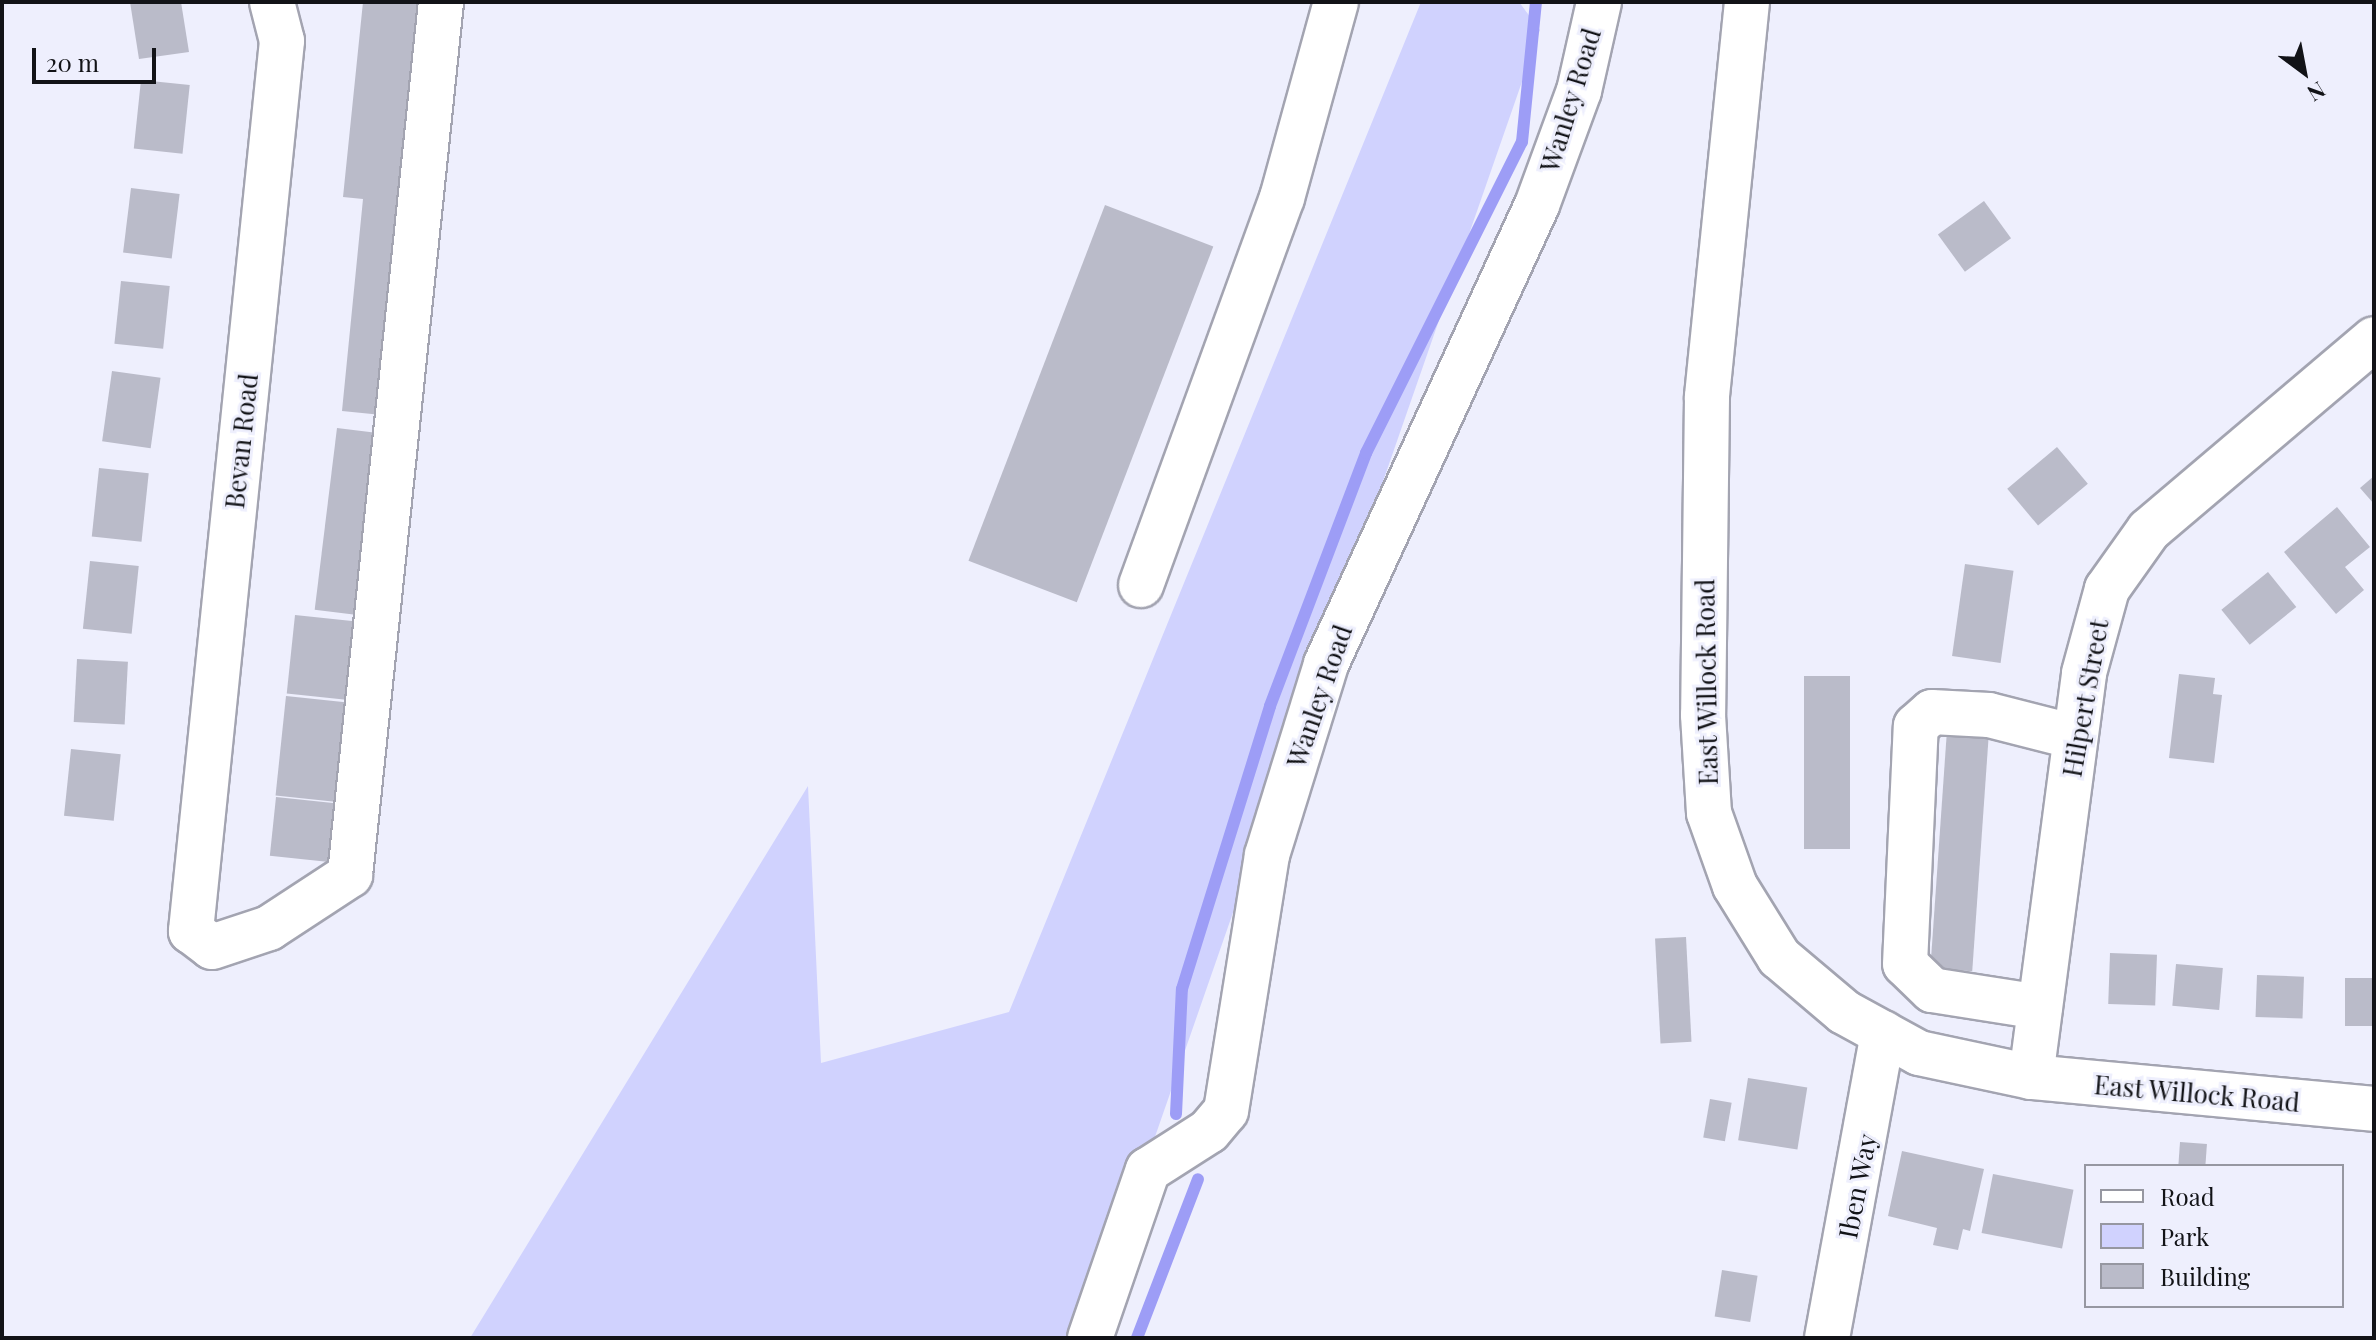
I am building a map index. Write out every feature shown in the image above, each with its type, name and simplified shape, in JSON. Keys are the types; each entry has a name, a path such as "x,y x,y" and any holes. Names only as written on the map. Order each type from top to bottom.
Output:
{"street":[{"name":"Bevan Road","path":"272,2 282,41 191,931 212,947 269,928 350,875 441,2"},
{"path":"1141,585 1282,198 1336,2"},
{"name":"Wanley Road","path":"1090,1338 1148,1170 1209,1131 1226,1111 1267,855 1326,664 1537,205 1579,91 1599,2"},
{"name":"East Willock Road","path":"1747,2 1707,397 1703,715 1709,813 1735,886 1779,957 1844,1012 1919,1053 2031,1077 2374,1109"},
{"name":"Hilpert Street","path":"2031,1077 2075,737 2107,589 2149,530 2374,339"},
{"path":"2040,1007 1932,990 1905,964 1916,726 1932,712 1989,715 2075,737"},
{"name":"Iben Way","path":"1827,1338 1883,1033"}],"green space":[{"path":"1421,2 1519,2 1540,30 1085,1338 470,1338 808,786 821,1063 1009,1012"}],"building":[{"path":"130,2 181,2 189,52 139,59"},
{"path":"363,2 425,2 382,415 342,411 363,199 343,197"},
{"path":"141,80 190,85 183,154 134,149"},
{"path":"131,188 180,194 172,258 123,253"},
{"path":"1984,201 2011,238 1965,272 1938,235"},
{"path":"1105,205 1213,247 1077,602 968,561"},
{"path":"121,281 170,286 163,349 114,344"},
{"path":"112,371 161,378 151,448 102,441"},
{"path":"337,428 378,433 355,615 315,610"},
{"path":"2057,447 2088,484 2038,526 2007,489"},
{"path":"99,468 149,473 142,542 92,537"},
{"path":"2374,476 2374,504 2360,488"},
{"path":"2337,507 2370,547 2345,567 2364,590 2336,614 2284,552"},
{"path":"90,561 139,566 132,634 83,629"},
{"path":"1965,564 2014,571 2001,663 1952,656"},
{"path":"2268,572 2296,607 2250,645 2221,610"},
{"path":"295,615 357,621 348,700 287,694"},
{"path":"77,659 128,662 125,725 74,722"},
{"path":"2179,674 2215,678 2213,694 2222,695 2214,763 2169,758"},
{"path":"1804,676 1850,676 1850,849 1804,849"},
{"path":"286,696 348,702 337,802 276,795"},
{"path":"1947,730 1989,733 1972,971 1930,968"},
{"path":"71,749 121,754 114,821 64,816"},
{"path":"276,797 338,803 331,862 270,856"},
{"path":"1686,937 1691,1042 1661,1043 1655,939"},
{"path":"2110,953 2157,955 2155,1006 2108,1004"},
{"path":"2176,964 2223,968 2219,1010 2172,1006"},
{"path":"2257,975 2304,977 2303,1019 2256,1017"},
{"path":"2345,978 2374,978 2374,1026 2345,1026"},
{"path":"1748,1078 1807,1087 1797,1150 1738,1140"},
{"path":"1710,1099 1732,1103 1725,1141 1703,1137"},
{"path":"2180,1142 2207,1144 2206,1164 2178,1164"},
{"path":"1902,1151 1984,1169 1970,1231 1963,1229 1958,1250 1933,1245 1937,1228 1888,1216"},
{"path":"1993,1174 2073,1190 2062,1249 1982,1233"},
{"path":"1722,1270 1758,1276 1750,1322 1715,1316"}],"waterway":[{"path":"1176,1114 1182,989 1270,706 1366,453 1522,142 1536,2"},
{"path":"1137,1338 1198,1179"}]}
